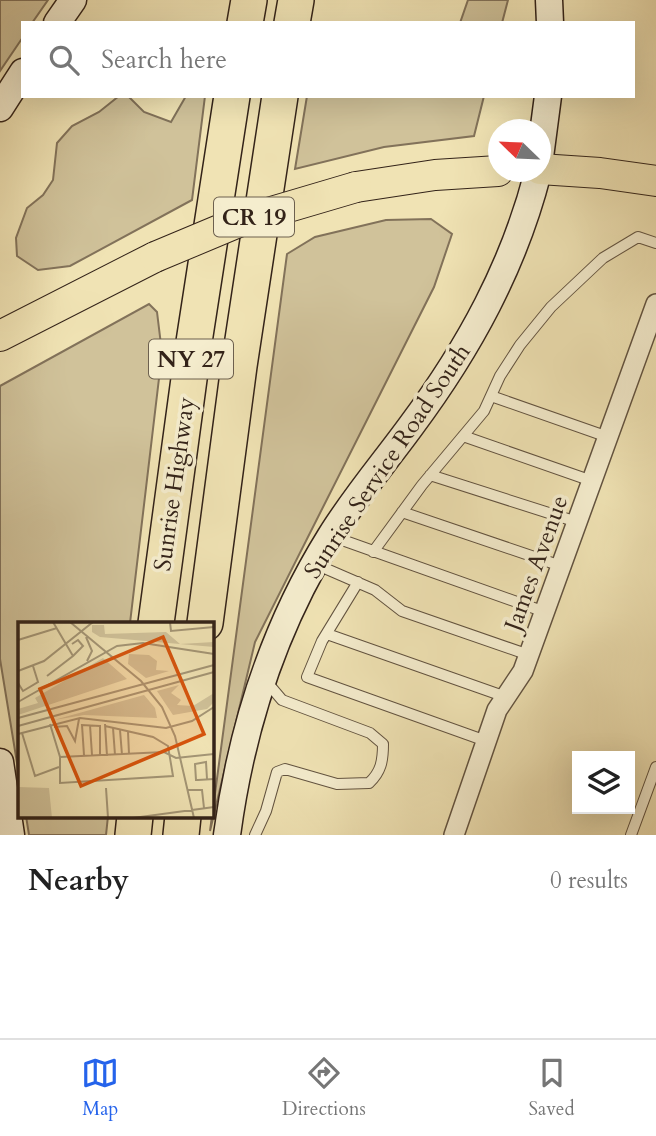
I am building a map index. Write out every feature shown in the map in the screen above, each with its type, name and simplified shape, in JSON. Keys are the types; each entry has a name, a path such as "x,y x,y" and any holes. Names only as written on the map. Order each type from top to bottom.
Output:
{"highway":[{"path":"245,21 248,0"},
{"path":"292,21 296,0"},
{"name":"Sunrise Highway","path":"156,622 196,328 232,98"},
{"name":"Sunrise Highway","path":"205,622 241,353 280,98"}],"main road":[{"path":"58,21 73,0"},
{"path":"549,0 550,21"},
{"path":"0,108 21,75"},
{"path":"545,119 548,98"},
{"path":"551,171 600,173 656,181"},
{"name":"CR 19","path":"0,336 199,237 275,210 356,187 435,175 488,172"},
{"name":"Sunrise Service Road South","path":"227,835 242,752 264,679 294,603 331,536 443,381 484,313 517,242 536,182"},
{"path":"0,762 11,835"}],"street":[{"name":"James Avenue","path":"454,835 497,710 523,671 656,304"}],"lane":[{"path":"373,552 430,475 484,411 500,376 520,345 551,307 603,258 638,237 656,243"},
{"path":"491,396 608,437"},
{"path":"463,436 592,481"},
{"path":"430,475 577,522"},
{"path":"402,512 561,566"},
{"path":"331,536 545,612"},
{"path":"314,564 375,590 402,611 529,655"},
{"path":"358,583 327,634 307,677 486,741"},
{"path":"327,634 506,697"},
{"path":"255,835 266,811 277,772 285,769 337,784 369,783 376,777 383,762 383,744 370,733 282,700 264,679"},
{"path":"631,835 656,767"}],"shaded area":[{"path":"0,0 48,0 33,21 21,21 21,40 0,71"},
{"path":"468,0 508,0 503,21 461,21"},
{"path":"116,98 130,98 144,112 171,122 185,98 205,98 192,200 70,266 38,270 17,256 16,238 27,208 43,195 53,180 57,143 72,126 99,112"},
{"path":"307,98 484,98 474,136 384,147 295,169"},
{"path":"431,219 452,234 434,287 255,642 214,814 287,254 315,237 386,220"},
{"path":"149,304 157,312 162,353 130,622 18,622 18,769 0,659 0,386"},
{"path":"26,818 108,818 106,835 29,835"}]}
